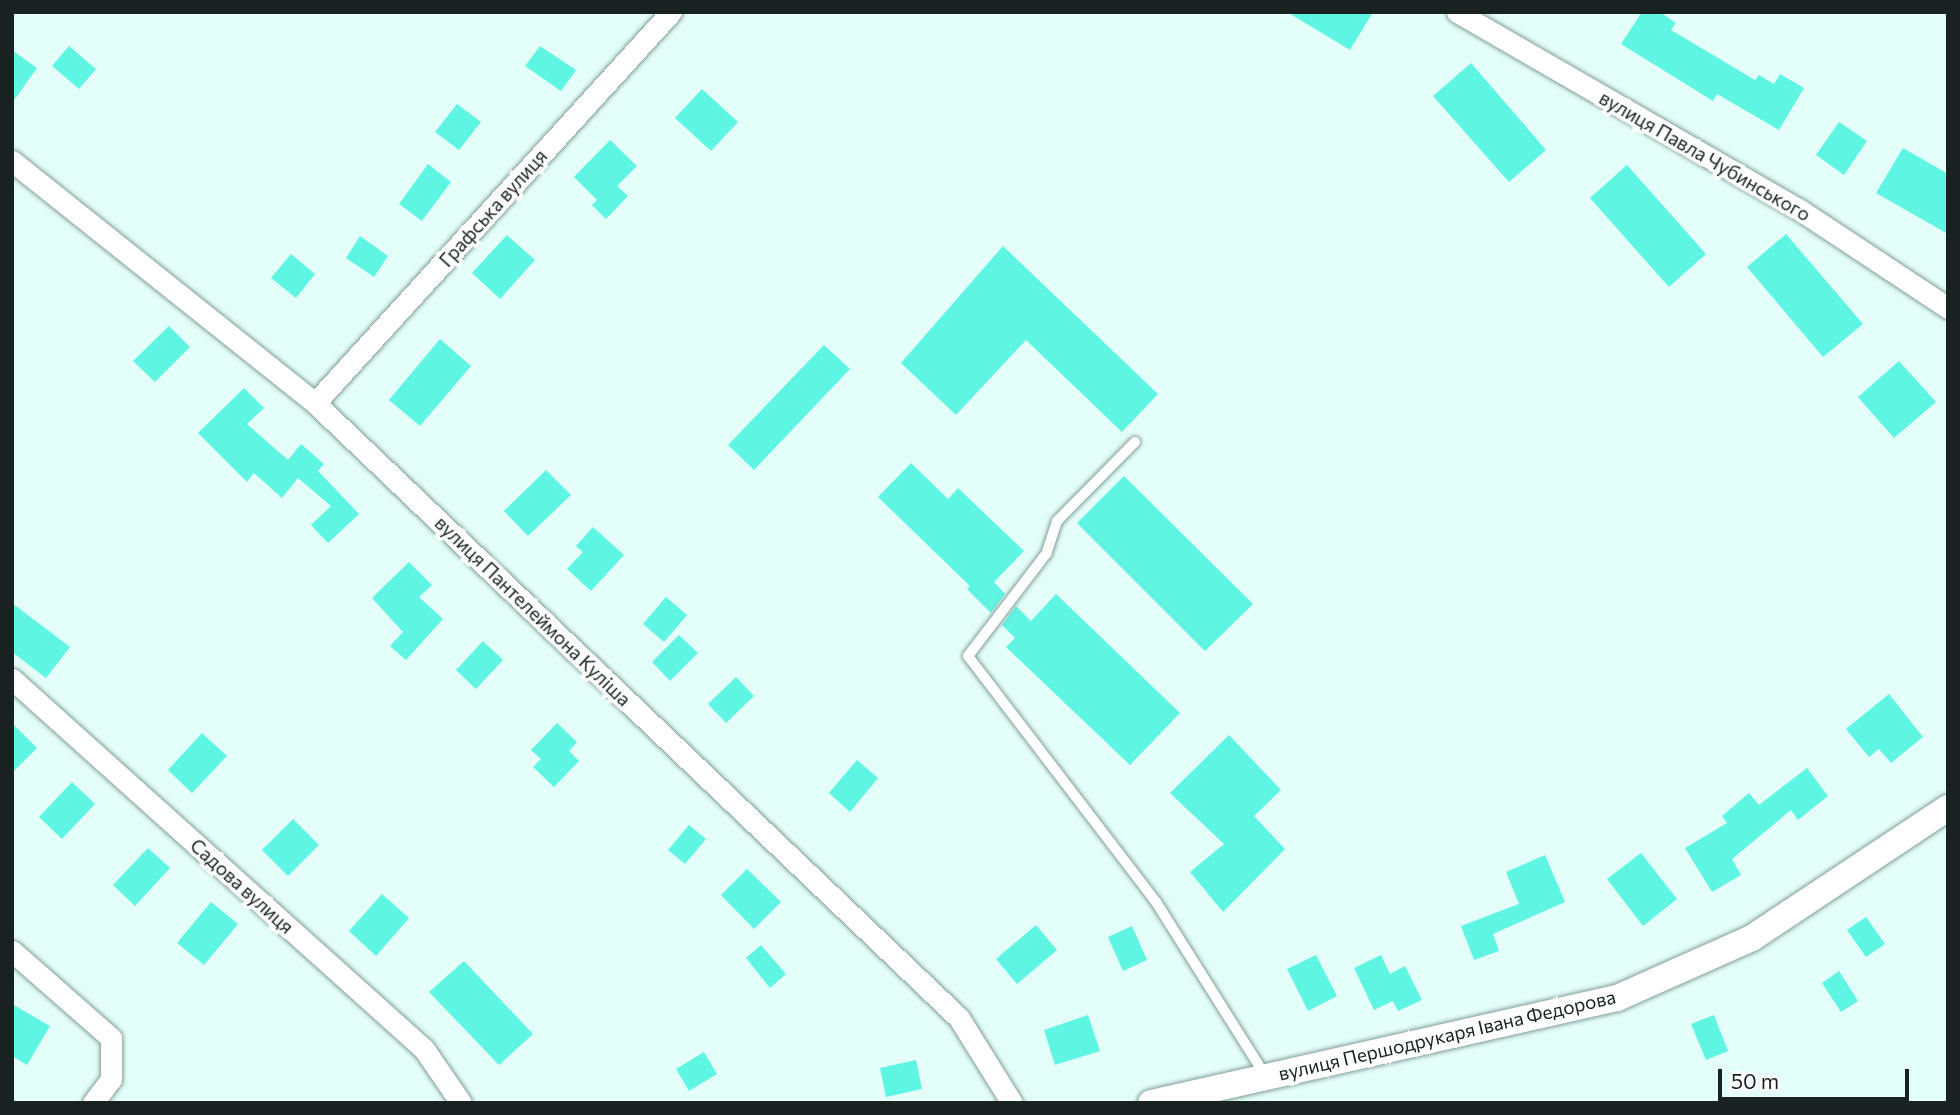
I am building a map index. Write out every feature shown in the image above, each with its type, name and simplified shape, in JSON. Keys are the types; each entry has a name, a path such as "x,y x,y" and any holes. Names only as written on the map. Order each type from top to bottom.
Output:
{"street":[{"name":"Графська вулиця","path":"315,403 671,12"},
{"name":"вулиця Павла Чубинського","path":"1457,12 1800,210 1948,307"},
{"name":"вулиця Пантелеймона Куліша","path":"12,161 315,403 959,1018 1012,1103"},
{"name":"Садова вулиця","path":"12,679 424,1049 461,1103"},
{"name":"вулиця Першодрукаря Івана Федорова","path":"1151,1103 1617,998 1752,938 1948,808"},
{"path":"12,951 111,1038 111,1079 93,1103"}],"lane":[{"path":"1135,442 1058,521 1046,554 968,656 1156,902 1267,1077"}],"building":[{"path":"1287,12 1373,12 1350,50"},
{"path":"1642,12 1660,12 1676,23 1671,30 1755,80 1759,75 1774,84 1780,74 1804,88 1779,130 1717,94 1713,101 1621,44"},
{"path":"69,46 96,69 79,89 52,66"},
{"path":"540,46 576,70 561,91 525,66"},
{"path":"12,50 37,68 12,103"},
{"path":"1471,63 1546,150 1509,182 1433,96"},
{"path":"702,89 738,122 711,151 675,118"},
{"path":"457,104 481,122 459,150 435,132"},
{"path":"1839,122 1867,141 1844,175 1816,155"},
{"path":"610,140 637,166 617,186 628,196 606,219 592,205 597,200 574,177"},
{"path":"1903,148 1948,174 1948,234 1876,193"},
{"path":"428,164 451,182 422,221 399,204"},
{"path":"1627,165 1706,254 1669,287 1590,198"},
{"path":"1786,234 1863,324 1823,357 1747,267"},
{"path":"507,235 535,260 500,299 472,273"},
{"path":"360,236 388,256 374,277 346,258"},
{"path":"1003,246 1158,394 1122,432 1026,340 956,415 901,363"},
{"path":"291,254 315,274 296,298 271,278"},
{"path":"169,326 190,347 155,382 133,361"},
{"path":"440,339 471,366 420,426 389,400"},
{"path":"824,345 850,369 754,470 728,445"},
{"path":"1899,361 1936,402 1894,438 1858,397"},
{"path":"244,388 264,408 247,424 288,460 301,444 324,464 318,471 359,514 328,543 311,525 331,506 298,478 282,498 254,473 247,482 198,433"},
{"path":"911,463 948,499 958,488 1024,551 994,582 1005,594 991,613 967,589 970,586 878,497"},
{"path":"546,470 571,495 528,536 504,511"},
{"path":"1124,476 1253,604 1205,651 1077,523"},
{"path":"593,527 624,555 591,591 567,569 583,552 576,546"},
{"path":"409,562 432,585 419,597 443,619 406,660 390,646 403,632 372,598"},
{"path":"1056,594 1180,713 1130,765 1006,647 1015,638 1002,625 1016,606 1031,621"},
{"path":"666,597 687,615 664,642 643,624"},
{"path":"12,603 70,647 46,678 12,652"},
{"path":"679,635 698,653 670,681 652,662"},
{"path":"483,641 503,660 476,689 456,670"},
{"path":"736,677 754,696 726,723 708,704"},
{"path":"1889,694 1923,737 1891,763 1879,749 1869,757 1846,729"},
{"path":"12,723 37,748 12,773"},
{"path":"557,723 577,742 569,751 579,761 554,787 533,767 541,759 531,750"},
{"path":"202,733 227,756 192,793 168,770"},
{"path":"1229,735 1281,790 1254,816 1285,849 1223,912 1190,872 1224,844 1170,793"},
{"path":"857,760 878,778 850,812 829,793"},
{"path":"1807,768 1828,796 1798,820 1791,810 1732,859 1741,875 1712,892 1685,848 1727,823 1722,816 1749,793 1759,805"},
{"path":"72,782 95,804 62,839 39,817"},
{"path":"293,819 319,845 288,876 262,850"},
{"path":"689,825 706,839 685,864 668,850"},
{"path":"148,848 170,868 135,906 113,885"},
{"path":"1641,853 1677,899 1643,926 1607,879"},
{"path":"1545,855 1565,902 1493,934 1499,951 1474,960 1461,926 1519,904 1506,872"},
{"path":"747,869 781,902 754,929 721,895"},
{"path":"382,894 409,918 376,956 349,931"},
{"path":"211,902 238,924 204,965 177,943"},
{"path":"1866,917 1885,944 1866,957 1847,930"},
{"path":"1036,925 1057,950 1017,984 996,959"},
{"path":"1132,926 1147,960 1123,971 1108,937"},
{"path":"761,945 786,974 770,988 746,958"},
{"path":"1316,955 1337,996 1308,1011 1287,969"},
{"path":"1381,955 1390,974 1405,966 1422,1000 1398,1011 1393,1001 1374,1010 1354,968"},
{"path":"464,961 533,1034 499,1065 429,992"},
{"path":"1839,971 1858,1001 1841,1012 1822,983"},
{"path":"12,1004 50,1026 27,1065 12,1056"},
{"path":"1088,1015 1100,1051 1055,1065 1044,1030"},
{"path":"1714,1015 1728,1051 1706,1060 1691,1024"},
{"path":"704,1052 717,1074 689,1091 676,1069"},
{"path":"916,1060 922,1089 886,1097 880,1068"}]}
